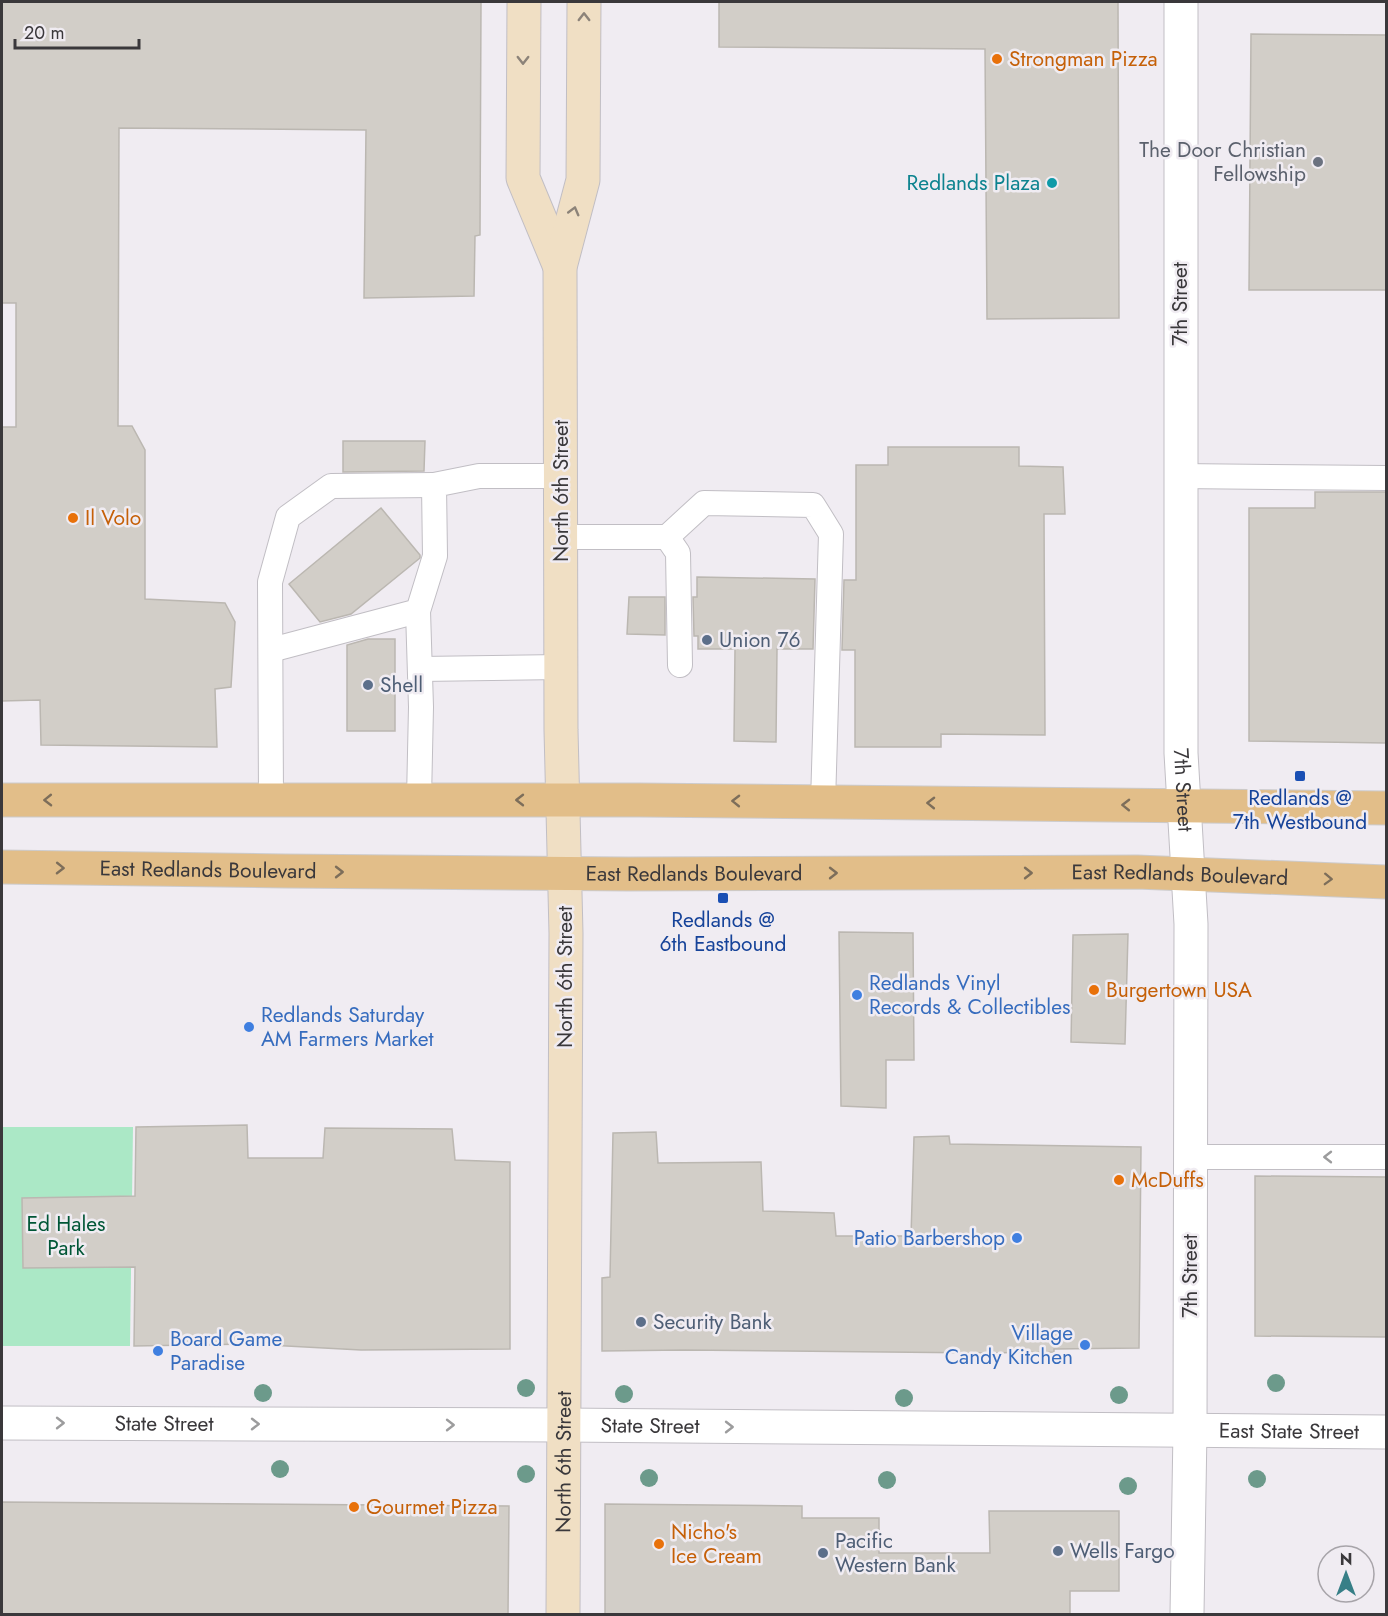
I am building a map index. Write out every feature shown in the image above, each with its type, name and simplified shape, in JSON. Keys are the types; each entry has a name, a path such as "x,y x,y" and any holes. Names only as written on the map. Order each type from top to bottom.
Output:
{"main road":[{"name":"North 6th Street","path":"524,2 523,178 560,267"},
{"name":"North 6th Street","path":"563,1614 565,873 562,800 560,267 583,180 584,2"},
{"path":"2,800 419,799 1386,808"},
{"name":"East Redlands Boulevard","path":"2,867 285,872 1137,872 1386,882"}],"street":[{"name":"7th Street","path":"1181,2 1180,753 1190,874 1191,924 1190,1430 1187,1614"},
{"name":"State Street","path":"2,1423 1190,1430"},
{"name":"East State Street","path":"1190,1430 1386,1432"}],"lane":[{"path":"272,799 270,582 288,517 331,486 434,485 479,476 560,476"},
{"path":"1179,476 1386,477"},
{"path":"419,799 418,611 435,556 434,485"},
{"path":"560,537 667,537 704,503 813,505 831,534 823,802"},
{"path":"667,537 678,553 680,665"},
{"path":"271,650 418,611"},
{"path":"420,669 561,667"},
{"path":"1191,1157 1386,1157"}],"green space":[{"name":"Ed Hales Park","path":"2,1127 133,1127 130,1346 2,1346"}],"building":[{"path":"2,2 481,2 480,235 475,236 474,296 364,298 366,130 119,128 118,426 132,426 145,450 145,599 225,603 235,622 231,687 215,689 217,747 41,745 40,700 2,701 2,427 16,427 16,303 2,303"},
{"name":"Redlands Plaza","path":"719,2 1118,2 1119,318 987,319 985,49 719,47"},
{"name":"The Door Christian Fellowship","path":"1251,34 1386,35 1386,290 1249,290"},
{"path":"343,441 425,441 424,471 343,472"},
{"path":"888,447 1019,447 1019,466 1063,467 1065,514 1044,514 1045,735 941,734 941,747 855,747 855,650 842,650 844,580 856,580 856,465 888,465"},
{"path":"1315,492 1386,492 1386,743 1249,741 1249,508 1315,508"},
{"path":"381,508 420,555 420,558 351,614 320,622 289,584"},
{"path":"697,577 815,579 813,649 777,649 776,742 734,741 735,649 698,649 698,636 694,636 693,597 697,597"},
{"path":"629,597 665,597 665,635 627,634"},
{"path":"368,639 395,639 395,731 347,731 347,645"},
{"path":"839,932 913,933 914,1060 886,1060 886,1108 841,1106"},
{"path":"1128,934 1125,1044 1071,1042 1073,935"},
{"path":"247,1125 248,1158 323,1158 325,1128 452,1129 455,1160 510,1162 510,1349 361,1350 249,1344 134,1346 135,1267 23,1268 22,1198 135,1196 136,1127"},
{"path":"656,1132 658,1163 761,1162 763,1211 834,1213 836,1236 911,1236 914,1137 949,1136 950,1144 1141,1147 1139,1348 984,1353 602,1351 602,1278 610,1277 613,1133"},
{"path":"1255,1176 1386,1177 1386,1337 1255,1336"},
{"path":"2,1502 509,1506 508,1614 2,1614"},
{"path":"605,1504 802,1506 802,1518 879,1518 879,1553 990,1553 989,1511 1119,1511 1119,1591 1070,1591 1070,1614 605,1614"}],"place":[{"name":"Strongman Pizza","path":"997,59"},
{"name":"The Door Christian Fellowship","path":"1318,162"},
{"name":"Redlands Plaza","path":"1052,183"},
{"name":"Il Volo","path":"73,518"},
{"name":"Union 76","path":"707,640"},
{"name":"Shell","path":"368,685"},
{"name":"Redlands @ 7th Westbound","path":"1300,776"},
{"name":"Redlands @ 6th Eastbound","path":"723,898"},
{"name":"Burgertown USA","path":"1094,990"},
{"name":"Redlands Vinyl Records & Collectibles","path":"857,995"},
{"name":"Redlands Saturday AM Farmers Market","path":"249,1027"},
{"name":"McDuffs","path":"1119,1180"},
{"name":"Patio Barbershop","path":"1017,1238"},
{"name":"Security Bank","path":"641,1322"},
{"name":"Village Candy Kitchen","path":"1085,1345"},
{"name":"Board Game Paradise","path":"158,1351"},
{"name":"Gourmet Pizza","path":"354,1507"},
{"name":"Nicho's Ice Cream","path":"659,1544"},
{"name":"Wells Fargo","path":"1058,1551"},
{"name":"Pacific Western Bank","path":"823,1553"}]}
